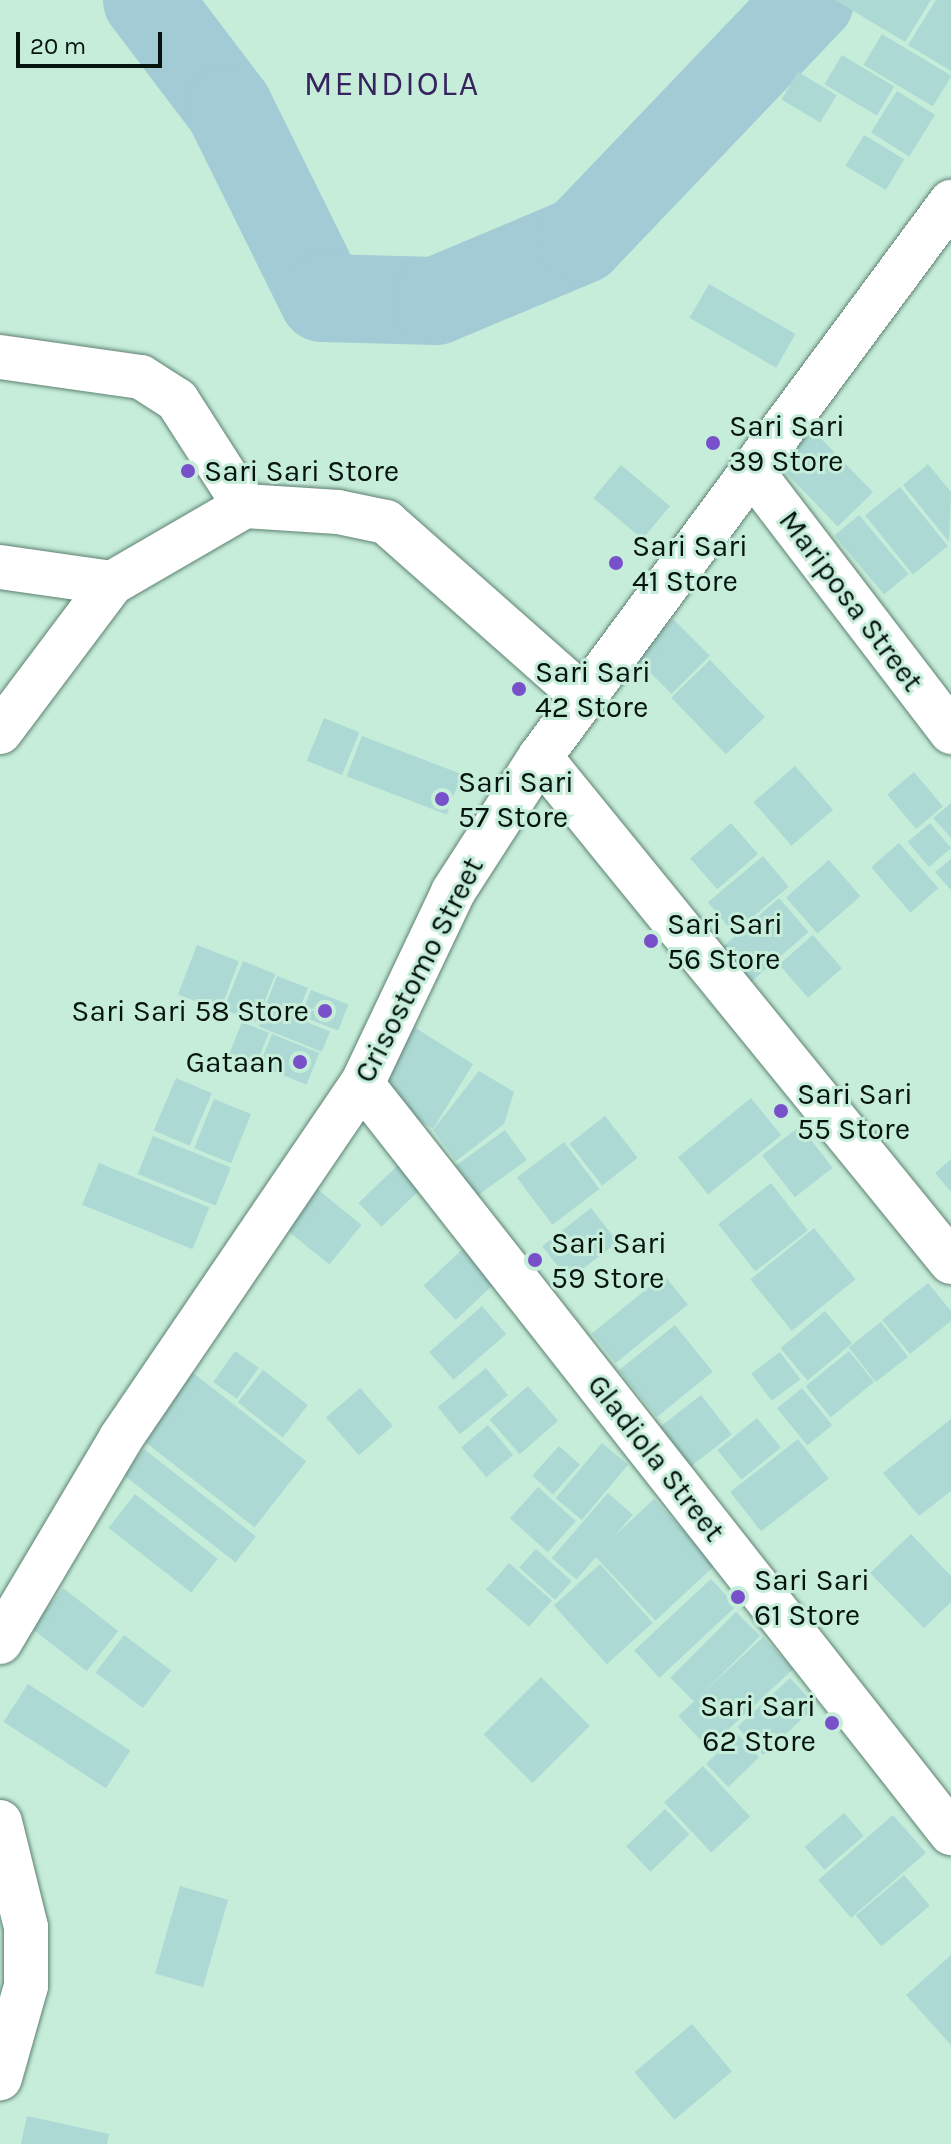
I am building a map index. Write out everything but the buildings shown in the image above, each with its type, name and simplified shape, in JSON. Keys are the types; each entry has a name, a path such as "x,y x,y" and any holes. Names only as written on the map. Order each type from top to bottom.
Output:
{"street":[{"name":"Crisostomo Street","path":"0,1642 121,1438 362,1084 453,892 540,757 950,205"},
{"path":"0,357 141,377 177,400 245,506"},
{"name":"Mariposa Street","path":"751,470 951,732"},
{"path":"0,732 112,583 245,506 338,512 386,522 584,697"},
{"path":"0,567 112,583"},
{"path":"540,757 951,1262"},
{"name":"Gladiola Street","path":"362,1084 951,1833"},
{"path":"0,1822 26,1927 26,1986 0,2078"}],"waterway":[{"path":"147,0 229,108 323,298 436,301 581,240 810,0"}],"place":[{"name":"Sari Sari 39 Store","path":"713,443"},
{"name":"Sari Sari Store","path":"188,471"},
{"name":"Sari Sari 41 Store","path":"616,563"},
{"name":"Sari Sari 42 Store","path":"519,689"},
{"name":"Sari Sari 57 Store","path":"442,799"},
{"name":"Sari Sari 56 Store","path":"651,941"},
{"name":"Sari Sari 58 Store","path":"325,1011"},
{"name":"Gataan","path":"300,1062"},
{"name":"Sari Sari 55 Store","path":"781,1111"},
{"name":"Sari Sari 59 Store","path":"535,1260"},
{"name":"Sari Sari 61 Store","path":"738,1597"},
{"name":"Sari Sari 62 Store","path":"832,1723"}],"district":[{"name":"MENDIOLA","path":"392,85"}]}
